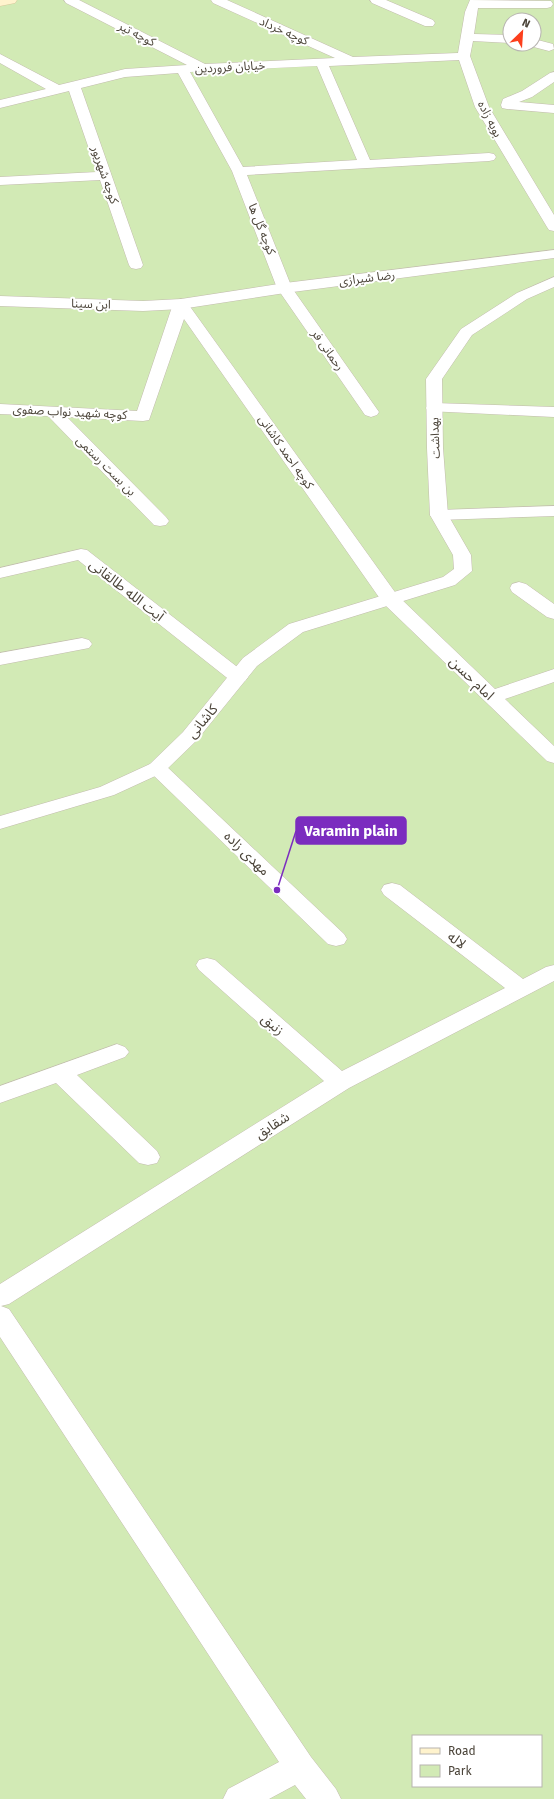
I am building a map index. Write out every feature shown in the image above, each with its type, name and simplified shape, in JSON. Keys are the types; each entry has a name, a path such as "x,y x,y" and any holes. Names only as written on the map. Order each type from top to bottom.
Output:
{"main road":[{"path":"0,2 12,0"}],"street":[{"name":"کوچه تیر","path":"70,0 204,68"},
{"name":"کوچه خرداد","path":"217,0 352,61"},
{"path":"376,0 429,22"},
{"path":"475,2 547,4"},
{"name":"بویه زاده","path":"475,2 471,12 464,56 482,107 554,227"},
{"path":"467,37 502,39"},
{"path":"542,45 549,47"},
{"name":"خیابان فروردین","path":"0,104 125,73 464,56"},
{"path":"0,58 58,90"},
{"path":"322,63 365,164"},
{"name":"کوچه گل ها","path":"182,69 239,171 285,288"},
{"path":"507,105 508,102 527,94 552,78"},
{"name":"کوچه شهریور","path":"74,86 136,265"},
{"path":"482,107 507,105 554,109"},
{"path":"239,171 489,157"},
{"path":"0,181 105,176"},
{"name":"رضا شیرازی","path":"181,304 285,288 554,254"},
{"name":"بهداشت","path":"390,599 449,581 463,571 462,554 439,515 434,379 466,332 522,296 554,281"},
{"name":"رحمانی فر","path":"285,288 371,412"},
{"name":"ابن سینا","path":"0,301 143,306 181,304"},
{"name":"کوچه شهید نواب صفوی","path":"0,409 143,416 181,304"},
{"name":"کوچه احمد کاشانی","path":"181,304 390,599"},
{"path":"434,408 554,412"},
{"name":"بن بست رستمی","path":"52,411 160,521"},
{"path":"439,515 554,511"},
{"name":"آیت الله طالقانی","path":"0,573 81,554 238,677"},
{"path":"519,588 554,613"},
{"name":"کاشانی","path":"0,823 108,791 157,768 190,736 250,662 296,628 390,599"},
{"name":"امام حسن","path":"390,599 554,758"},
{"path":"0,659 82,644"},
{"path":"491,697 554,675"},
{"name":"مهدی زاده","path":"157,768 336,939"},
{"name":"لاله","path":"392,890 521,989"},
{"name":"زنبق","path":"207,965 340,1082"},
{"name":"شقایق","path":"0,1297 340,1082 554,972"},
{"path":"0,1095 117,1052"},
{"path":"60,1073 148,1158"},
{"path":"0,1316 300,1767 325,1799"},
{"path":"239,1799 300,1767"}],"green space":[{"path":"0,0 554,0 554,1799 0,1799"}],"place":[{"name":"Varamin plain","path":"277,890"}]}
